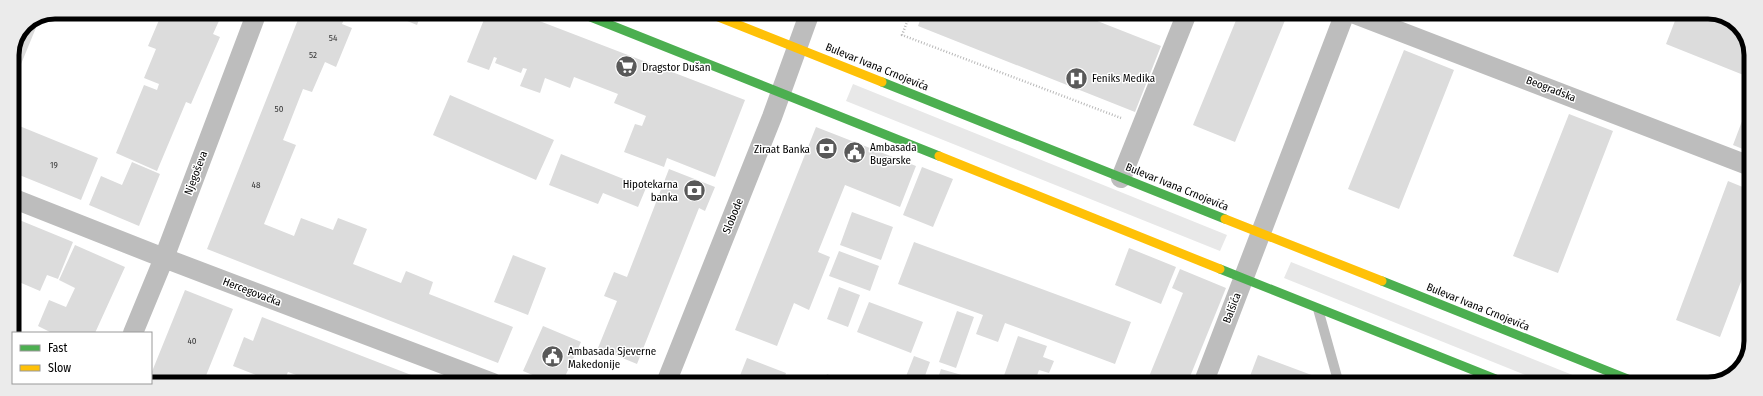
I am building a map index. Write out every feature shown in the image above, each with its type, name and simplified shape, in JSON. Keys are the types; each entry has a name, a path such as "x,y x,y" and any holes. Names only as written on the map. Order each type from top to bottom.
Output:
{"main road":[{"path":"596,19 1243,278 1483,377"},
{"name":"Bulevar Ivana Crnojevića","path":"723,19 1622,377"}],"street":[{"name":"Njegoševa","path":"133,332 164,258 254,19"},
{"name":"Slobode","path":"669,377 781,93 808,19"},
{"path":"1121,178 1185,19"},
{"path":"1261,233 1343,19"},
{"name":"Beogradska","path":"1368,19 1744,164"},
{"name":"Hercegovačka","path":"19,201 164,258 477,377"},
{"name":"Balšića","path":"1206,377 1261,233"}],"lane":[{"path":"1317,308 1338,377"}],"path":[{"path":"908,19 902,35 1126,120"}],"shaded area":[{"path":"853,84 1227,235 1220,251 846,101"},
{"path":"1291,262 1578,377 1531,377 1284,278"}],"building":[{"path":"159,19 220,19 213,34 220,37 191,104 186,102 157,171 116,153 144,85 157,90 159,84 144,78 156,49 148,46"},
{"path":"298,19 344,19 342,24 352,28 336,67 325,62 312,92 303,89 283,140 296,145 264,224 294,236 301,218 333,230 338,218 367,229 353,264 401,283 406,271 433,282 429,294 513,327 498,363 207,249"},
{"path":"402,19 419,19 417,25"},
{"path":"484,19 534,19 745,100 715,177 667,158 664,167 624,152 635,124 642,126 646,116 614,103 618,94 574,77 570,88 545,78 540,93 520,86 527,69 523,68 521,73 495,63 497,58 494,57 489,70 467,62"},
{"path":"920,19 1092,19 1161,46 1135,112 918,26"},
{"path":"1237,19 1286,19 1235,142 1193,125"},
{"path":"1676,19 1708,19 1720,21 1732,28 1741,41 1744,52 1744,75 1666,44"},
{"path":"38,24 19,69 19,55 22,41 29,29"},
{"path":"1404,50 1454,70 1399,209 1348,189"},
{"path":"450,95 554,140 536,180 433,135"},
{"path":"1569,114 1613,131 1558,273 1513,256"},
{"path":"1744,116 1744,150 1733,145"},
{"path":"19,126 98,158 81,200 19,175"},
{"path":"816,127 916,166 900,207 845,185 818,252 830,257 809,310 794,303 777,346 735,330"},
{"path":"561,154 646,188 638,207 603,193 598,204 549,185"},
{"path":"132,162 160,174 139,226 89,205 101,176 122,185"},
{"path":"922,167 953,179 933,227 903,215"},
{"path":"669,169 715,187 705,211 699,208 637,364 598,348 617,301 604,296 614,272 627,277"},
{"path":"1728,181 1744,188 1744,274 1720,337 1676,320"},
{"path":"852,212 893,227 881,260 840,245"},
{"path":"19,220 73,242 58,279 47,275 40,291 19,282"},
{"path":"914,242 1131,322 1115,364 1005,323 998,342 976,334 983,315 898,284"},
{"path":"75,245 125,267 95,332 50,332 38,326 49,300 66,307 75,288 59,280"},
{"path":"1129,248 1176,267 1161,304 1115,285"},
{"path":"839,251 879,266 870,291 829,276"},
{"path":"513,255 546,268 528,315 494,302"},
{"path":"1180,269 1226,288 1190,377 1149,377 1183,293 1172,288"},
{"path":"839,287 860,295 848,327 827,319"},
{"path":"185,290 233,309 205,377 152,377 152,372"},
{"path":"869,302 923,322 911,353 857,332"},
{"path":"957,311 974,317 956,368 939,362"},
{"path":"262,317 417,377 302,377 288,372 286,377 261,377 233,366 244,337 253,341"},
{"name":"Ambasada Sjeverne Makedonije","path":"543,326 581,342 565,377 538,377 523,371"},
{"path":"1018,336 1047,346 1043,357 1054,361 1049,373 1039,370 1036,377 1003,377"},
{"path":"1258,355 1317,377 1250,377"},
{"path":"914,356 930,362 925,377 906,377"},
{"path":"747,358 786,373 785,377 739,377"},
{"path":"941,369 965,376 965,377 938,377"},
{"path":"827,374 834,377 826,377"}],"traffic: fast":[{"path":"596,19 939,156"},
{"path":"882,82 1225,219"},
{"path":"1220,269 1490,377"},
{"path":"1382,281 1622,377"}],"traffic: slow":[{"path":"724,19 882,82"},
{"path":"939,156 1220,269"},
{"path":"1225,219 1382,281"}],"place":[{"name":"Dragstor Dušan","path":"626,67"},
{"name":"Feniks Medika","path":"1076,78"},
{"name":"Ziraat Banka","path":"826,149"},
{"name":"Ambasada Bugarske","path":"855,153"},
{"name":"Hipotekarna banka","path":"694,190"},
{"name":"Ambasada Sjeverne Makedonije","path":"552,357"}]}
